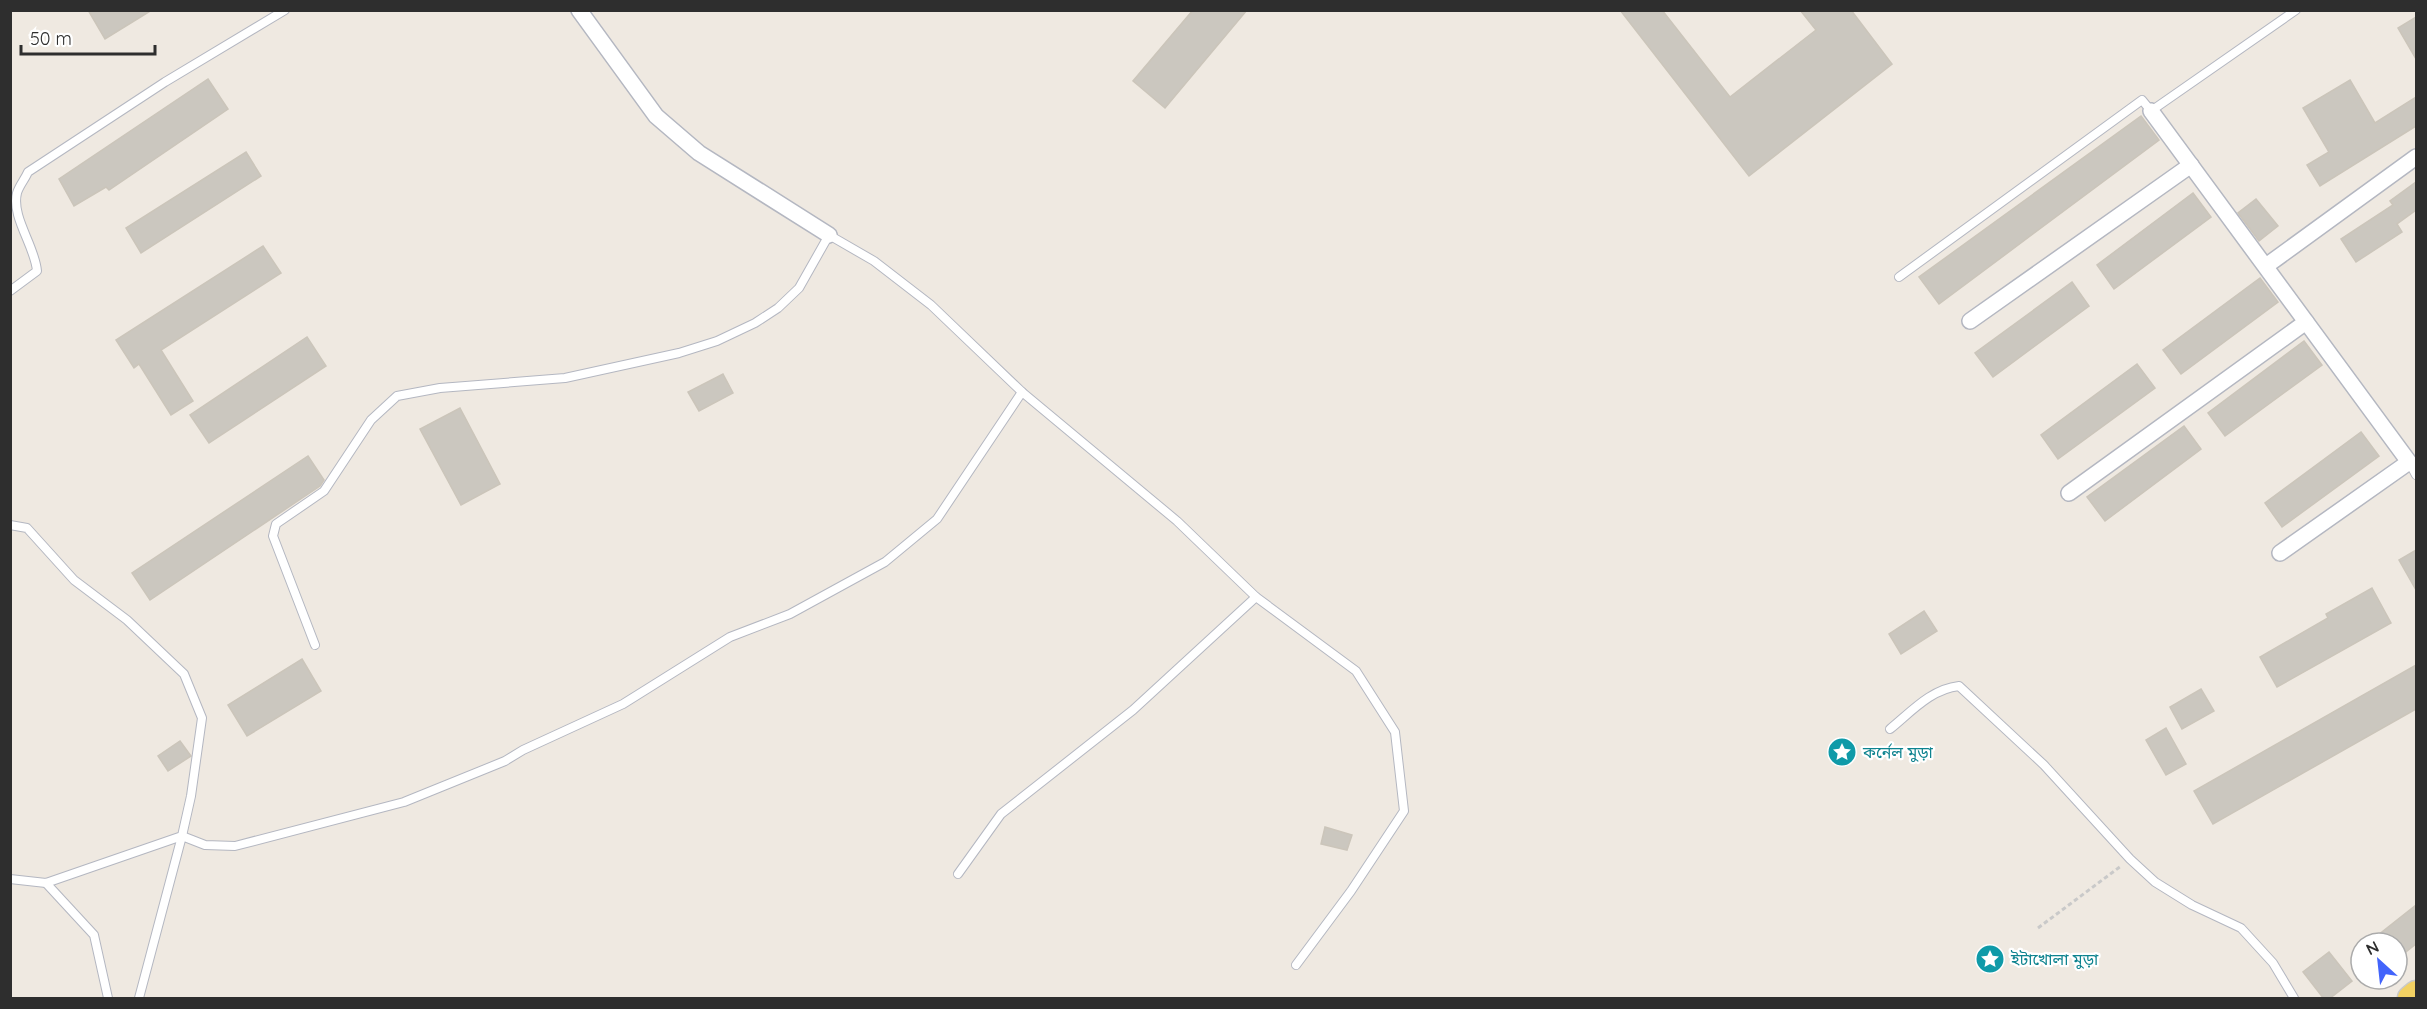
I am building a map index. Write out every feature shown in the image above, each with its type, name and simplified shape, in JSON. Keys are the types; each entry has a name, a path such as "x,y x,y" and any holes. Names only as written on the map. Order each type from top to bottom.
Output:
{"main road":[{"path":"2410,999 2416,993"}],"street":[{"path":"579,10 656,116 699,153 829,236"},
{"path":"2151,111 2413,469 2280,553"},
{"path":"2266,266 2416,157"},
{"path":"1970,321 2191,165"},
{"path":"2069,492 2306,322"}],"lane":[{"path":"10,291 37,270 36,255 20,223 17,195 28,172 165,82 285,10"},
{"path":"1899,277 2142,100 2151,111 2296,10"},
{"path":"315,645 273,536 276,525 324,491 371,420 397,396 440,388 565,378 679,353 717,341 754,323 800,288 829,236 874,261 931,305 1022,392 1177,520 1256,597 1356,671 1395,732 1404,811 1351,891 1296,965"},
{"path":"10,879 46,883 182,836 205,844 235,846 404,802 505,761 523,750 623,704 730,637 790,614 885,562 937,519 1022,392"},
{"path":"10,525 27,528 74,580 127,620 184,674 201,718 191,796 139,999"},
{"path":"958,874 1001,814 1133,710 1256,597"},
{"path":"1890,729 1922,702 1945,687 1959,686 2044,765 2130,859 2164,888 2192,905 2241,928 2273,963 2294,999"},
{"path":"46,883 94,935 108,999"}],"path":[{"path":"2038,928 2130,859"}],"building":[{"path":"88,10 152,10 105,39"},
{"path":"1193,10 1247,10 1165,108 1133,81"},
{"path":"1620,10 1662,10 1730,97 1816,30 1800,10 1851,10 1892,64 1749,176"},
{"path":"2416,17 2416,59 2398,28"},
{"path":"208,79 228,109 109,190 106,187 74,206 59,179"},
{"path":"2350,80 2375,123 2416,97 2416,126 2320,186 2307,165 2329,152 2303,108"},
{"path":"2141,116 2159,140 1939,304 1919,277"},
{"path":"246,152 261,176 141,253 126,228"},
{"path":"2416,182 2416,210 2397,224 2402,232 2356,262 2341,239 2393,205 2390,201"},
{"path":"2193,193 2211,217 2114,289 2097,265"},
{"path":"2256,199 2278,226 2259,241 2238,213"},
{"path":"263,246 281,273 161,350 193,401 171,415 139,364 134,368 116,340"},
{"path":"2260,278 2278,302 2181,374 2163,350"},
{"path":"2072,282 2089,306 1993,377 1975,353"},
{"path":"307,337 326,366 209,443 190,415"},
{"path":"2304,341 2322,365 2225,436 2208,413"},
{"path":"2137,364 2155,388 2058,459 2041,435"},
{"path":"723,374 733,393 699,411 688,392"},
{"path":"460,408 500,484 461,505 420,429"},
{"path":"2184,426 2201,449 2105,521 2087,497"},
{"path":"2361,432 2379,456 2282,527 2265,503"},
{"path":"308,456 324,480 320,486 150,600 132,573"},
{"path":"2416,550 2416,590 2399,560"},
{"path":"2372,588 2391,623 2277,687 2260,657 2328,618 2326,614"},
{"path":"1924,611 1937,631 1901,654 1889,634"},
{"path":"302,659 321,691 247,736 228,705"},
{"path":"2416,665 2416,709 2213,824 2194,791"},
{"path":"2201,689 2214,711 2182,729 2170,707"},
{"path":"2166,728 2186,764 2166,775 2146,740"},
{"path":"180,741 191,756 168,771 158,756"},
{"path":"1325,827 1352,835 1347,850 1321,844"},
{"path":"2416,905 2416,944 2409,950 2409,931 2383,931"},
{"path":"2329,952 2349,977 2349,983 2329,999 2324,999 2303,972"}],"place":[{"name":"কর্নেল মুড়া","path":"1842,752"},
{"name":"ইটাখোলা মুড়া","path":"1990,959"}]}
